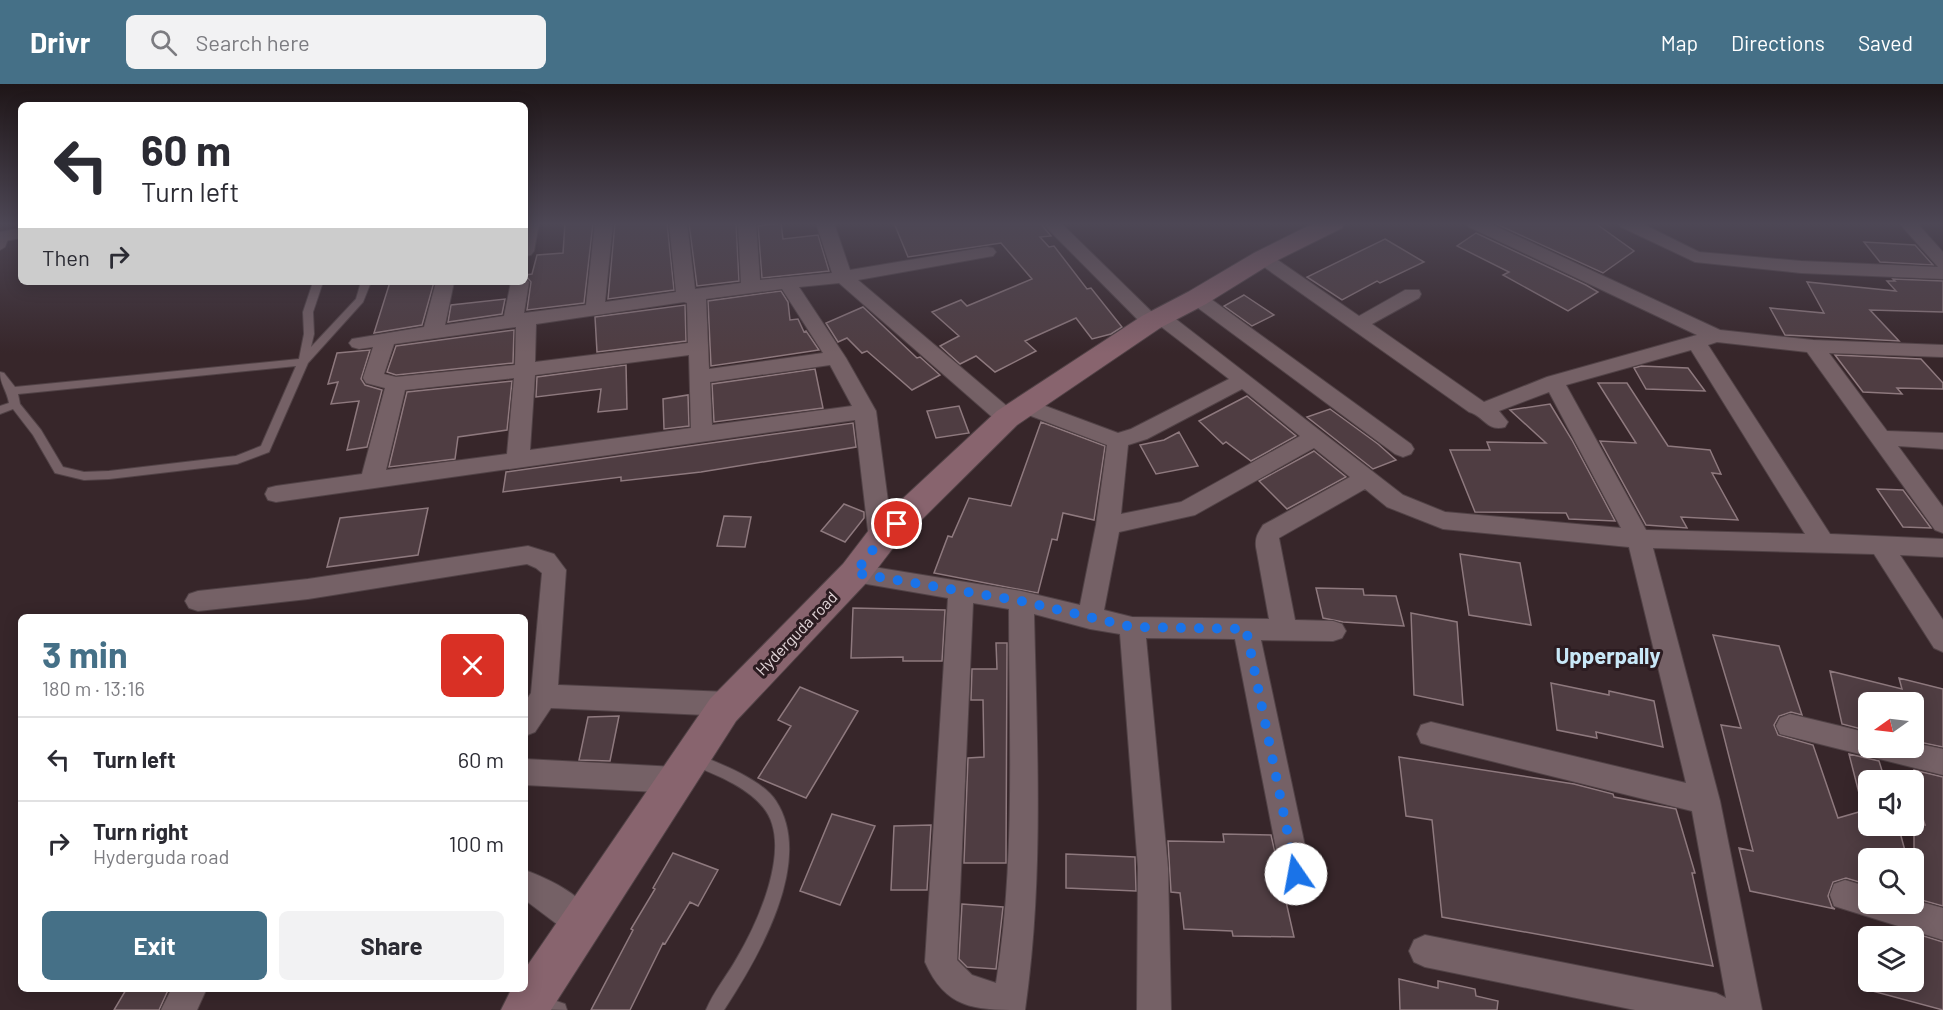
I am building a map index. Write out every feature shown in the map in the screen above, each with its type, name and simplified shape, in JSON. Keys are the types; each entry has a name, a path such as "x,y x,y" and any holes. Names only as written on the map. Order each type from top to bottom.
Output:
{"street":[{"path":"595,310 600,266"},
{"path":"686,266 699,376 702,433"},
{"path":"750,266 751,287"},
{"path":"839,266 843,277 1016,412 1118,441 1139,434 1244,380"},
{"path":"359,343 751,287 843,277 905,266"},
{"path":"1098,266 1156,320 1244,380 1395,501 1443,520 1639,539 1943,548"},
{"name":"Hyderguda road","path":"538,1007 581,923 728,704 855,573 881,539 1016,412 1156,320 1249,266"},
{"path":"1275,266 1491,416 1554,382 1706,339 1943,351"},
{"path":"1561,266 1706,339 1823,543"},
{"path":"1793,266 1943,273"},
{"path":"787,283 836,358 866,411 881,539"},
{"path":"433,333 444,285"},
{"path":"518,459 525,370 520,320 520,285"},
{"path":"1358,324 1412,294"},
{"path":"1197,298 1403,449"},
{"path":"385,340 373,378 396,384 696,348"},
{"path":"1813,346 1943,524"},
{"path":"699,376 836,358"},
{"path":"1554,382 1639,539 1705,801 1745,1010"},
{"path":"372,480 396,384"},
{"path":"276,494 866,411"},
{"path":"1108,525 1187,508 1314,438"},
{"path":"1880,438 1943,441"},
{"path":"1090,619 1108,525 1118,441"},
{"path":"1284,630 1267,538 1278,526 1366,479"},
{"path":"1882,547 1943,641"},
{"path":"198,601 308,589 528,555 545,561 554,570 543,696 528,719"},
{"path":"855,573 1021,601 1132,627 1333,631"},
{"path":"961,591 940,962 947,976 960,988 1008,1006 1023,887 1021,601"},
{"path":"1132,627 1153,868 1154,1010"},
{"path":"1246,629 1296,874"},
{"path":"543,696 728,704"},
{"path":"1790,726 1858,742"},
{"path":"1431,734 1705,801"},
{"path":"1924,758 1943,762"},
{"path":"528,772 684,769"},
{"path":"528,886 542,892 581,923"},
{"path":"1909,914 1943,924"},
{"path":"1425,951 1716,1010"},
{"path":"178,1010 189,992"}],"lane":[{"path":"0,375 12,391 15,405 37,433 59,470 84,476 109,475 237,460 265,449 303,362 309,334 308,312 317,285"},
{"path":"12,391 303,362 360,300 365,285"},
{"path":"0,410 15,405"},
{"path":"684,769 749,787 771,804 784,832 781,868 754,945 733,983 714,1010"}],"building":[{"path":"534,266 588,266 584,303 527,310 531,282 528,275 532,274"},
{"path":"611,266 672,266 674,290 608,299"},
{"path":"694,266 738,266 739,281 697,286"},
{"path":"761,266 828,266 829,271 762,278"},
{"path":"1021,266 1070,266 1087,289 1091,288 1122,327 1111,334 1092,339 1076,318 1025,341 1036,351 995,372 976,356 960,364 940,346 959,336 932,312 961,300 967,306 1032,279"},
{"path":"1329,266 1415,266 1380,283 1377,281 1342,300 1307,277"},
{"path":"1497,266 1546,266 1598,292 1568,311 1503,275 1509,272"},
{"path":"1588,266 1613,266 1603,273"},
{"path":"1893,279 1943,281 1943,312 1870,310 1899,341 1785,335 1770,308 1824,313 1807,282 1896,291 1887,281 1895,281"},
{"path":"389,285 433,285 422,325 374,333"},
{"path":"781,291 788,302 790,320 798,319 804,332 806,331 819,350 711,366 708,301"},
{"path":"1244,295 1274,315 1252,326 1224,306"},
{"path":"505,299 502,314 448,322 451,305"},
{"path":"685,305 686,341 597,352 595,317"},
{"path":"863,307 917,358 920,357 940,375 912,390 867,351 862,353 847,338 838,342 826,323"},
{"path":"514,330 513,363 396,375 387,372 396,346"},
{"path":"370,350 361,379 365,385 382,390 367,447 347,450 359,401 331,404 338,382 328,384 337,353"},
{"path":"1835,355 1921,359 1943,383 1943,389 1897,388 1902,394 1863,392"},
{"path":"626,365 627,409 598,412 601,389 536,397 537,377"},
{"path":"1641,366 1688,368 1705,391 1646,389 1634,368"},
{"path":"815,369 823,408 714,422 712,384"},
{"path":"512,381 507,430 458,437 455,459 389,467 407,392"},
{"path":"1598,383 1627,383 1668,446 1710,450 1721,474 1712,473 1738,520 1681,517 1687,528 1646,525 1600,441 1636,443"},
{"path":"688,395 689,426 664,429 663,399"},
{"path":"1247,396 1296,436 1251,461 1226,442 1223,444 1199,421"},
{"path":"1550,404 1615,521 1569,519 1566,513 1475,512 1450,450 1490,450 1487,442 1546,443 1510,410"},
{"path":"959,406 969,433 936,438 927,411"},
{"path":"1330,409 1396,460 1373,469 1307,417"},
{"path":"1041,422 1105,446 1094,520 1063,513 1057,540 1052,539 1038,593 934,573 948,536 952,537 969,498 1011,506"},
{"path":"853,423 856,447 701,472 621,481 621,477 503,492 506,472"},
{"path":"1179,432 1198,466 1156,474 1140,445 1164,440"},
{"path":"1314,451 1346,477 1287,509 1259,481"},
{"path":"1877,489 1903,490 1931,528 1903,527"},
{"path":"844,504 864,512 864,518 845,542 821,531"},
{"path":"428,508 418,555 327,567 340,518"},
{"path":"724,516 751,517 745,547 717,546"},
{"path":"1460,554 1520,563 1531,625 1469,615"},
{"path":"1316,588 1363,589 1364,595 1396,596 1404,626 1343,622 1323,618"},
{"path":"853,608 945,610 942,661 903,661 903,657 851,658"},
{"path":"1411,613 1457,622 1463,705 1414,695"},
{"path":"1713,635 1779,646 1802,715 1791,712 1779,716 1774,725 1778,735 1813,745 1838,818 1858,812 1858,836 1901,836 1904,848 1858,848 1858,882 1846,878 1833,882 1828,896 1835,909 1750,891 1739,848 1753,851 1721,725 1741,728"},
{"path":"996,643 1007,643 1006,863 964,863 968,758 984,757 983,700 971,700 972,669 997,669"},
{"path":"1830,671 1902,689 1899,678 1943,689 1943,747 1924,743 1924,692 1858,692 1858,728 1842,724"},
{"path":"1551,683 1609,695 1609,691 1654,701 1663,747 1596,732 1597,738 1557,730"},
{"path":"800,687 858,711 806,798 758,778 791,726 778,720"},
{"path":"619,716 610,761 579,760 588,717"},
{"path":"1849,754 1858,758 1879,761 1882,770 1858,770 1858,789"},
{"path":"1399,757 1574,784 1613,794 1614,797 1676,809 1695,873 1692,873 1713,966 1442,917 1432,820 1406,816"},
{"path":"1924,772 1943,777 1943,906 1924,901 1924,848 1914,848 1914,836 1924,836"},
{"path":"832,814 875,826 840,905 800,891"},
{"path":"931,825 927,890 891,890 894,826"},
{"path":"1223,834 1271,835 1294,937 1233,936 1232,931 1184,929 1180,893 1171,892 1168,841 1224,842"},
{"path":"673,853 718,870 698,906 690,902 665,944 663,943 630,1010 591,1010 633,930 631,929"},
{"path":"1066,854 1135,857 1136,891 1066,888"},
{"path":"962,904 1003,907 996,969 967,967 959,959"},
{"path":"1924,936 1943,942 1943,1010 1876,992 1924,992"},
{"path":"1399,979 1438,988 1438,981 1475,989 1476,996 1498,1001 1497,1010 1400,1010"},
{"path":"125,992 167,992 159,1010 114,1010"}],"district":[{"name":"Upperpally","path":"1608,655"}],"route":[{"path":"897,524 881,539 855,573 1021,601 1132,627 1246,629 1296,874"}]}
